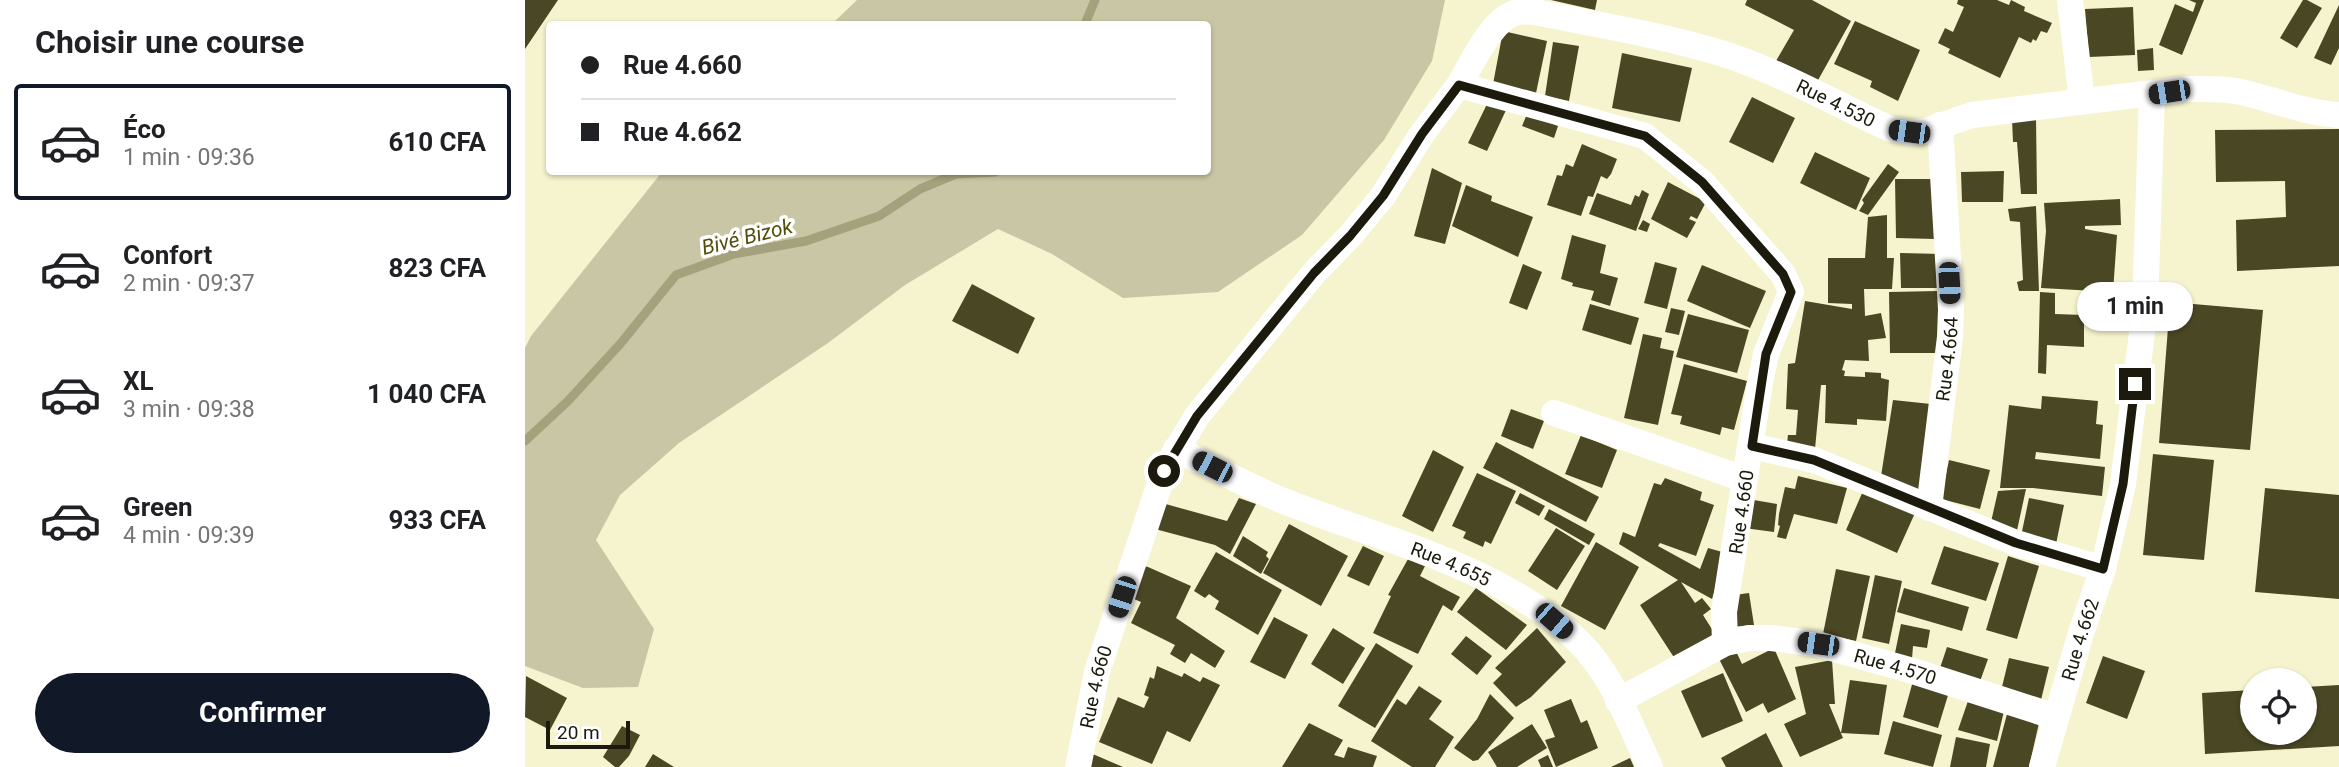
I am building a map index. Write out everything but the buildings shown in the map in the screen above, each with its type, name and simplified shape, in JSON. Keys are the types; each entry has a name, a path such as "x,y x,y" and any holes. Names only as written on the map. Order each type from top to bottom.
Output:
{"street":[{"path":"2070,0 2082,101"},
{"name":"Rue 4.530","path":"1504,18 1518,12 1535,12 1696,46 1756,66 1890,129 1909,132 1926,131 1972,115 2024,111 2082,101 2186,89 2236,92 2322,114 2339,115"},
{"name":"Rue 4.660","path":"1078,767 1097,672 1164,471 1176,449 1197,416 1297,293 1383,196 1422,134 1504,18"},
{"name":"Rue 4.660","path":"1459,85 1645,136 1702,182 1783,274 1791,292 1766,354 1752,446 1744,479 1734,564 1724,612 1725,643"},
{"name":"Rue 4.662","path":"2042,767 2081,633 2103,569 2123,484 2145,309 2152,94"},
{"name":"Rue 4.664","path":"1929,508 1951,309 1940,125"},
{"path":"1554,413 1744,479"},
{"path":"1752,446 1814,460 2016,543 2103,569"},
{"name":"Rue 4.655","path":"1176,449 1280,499 1432,555 1492,581 1554,621 1581,644 1603,671 1650,767"},
{"name":"Rue 4.570","path":"1618,701 1725,643 1760,638 1818,644 2056,717"}],"shaded area":[{"path":"857,0 1445,0 1432,61 1384,140 1302,235 1218,292 1123,298 1052,254 998,229 905,285 828,343 679,443 620,495 596,540 654,629 638,687 583,688 525,666 525,348 531,336 660,175 1211,175 1211,21 835,21"}],"waterway":[{"name":"Bivé Bizok","path":"1086,21 1095,0"},
{"name":"Bivé Bizok","path":"525,441 568,401 621,343 676,275 734,254 806,241 879,216 920,189 954,175"}],"route":[{"path":"1164,471 1197,416 1314,273 1350,236 1383,196 1422,134 1459,85 1645,136 1702,182 1783,274 1791,292 1766,354 1752,446 1814,460 2016,543 2103,569 2123,484 2135,384"}]}
